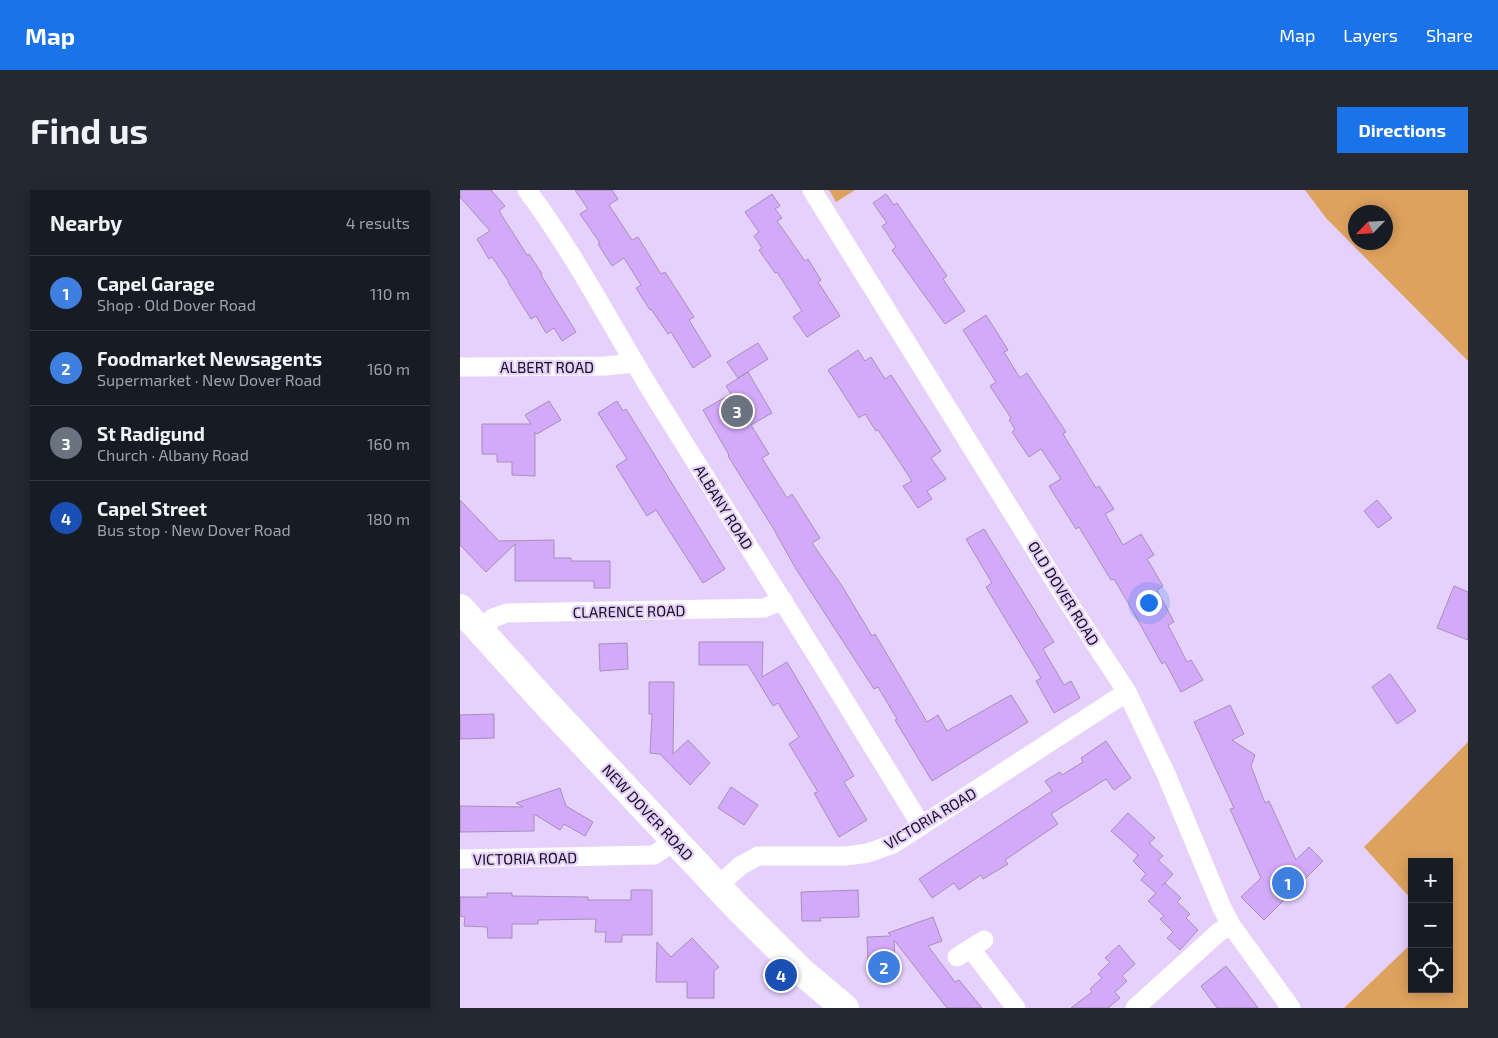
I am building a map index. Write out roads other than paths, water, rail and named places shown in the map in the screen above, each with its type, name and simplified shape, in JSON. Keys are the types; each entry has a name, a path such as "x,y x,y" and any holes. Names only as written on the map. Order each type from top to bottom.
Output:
{"main road":[{"name":"NEW DOVER ROAD","path":"460,608 717,887 802,972 845,1008"}],"street":[{"name":"ALBANY ROAD","path":"527,190 572,258 634,363 783,600 921,825"},
{"name":"OLD DOVER ROAD","path":"812,190 1066,599 1127,692 1166,774 1222,908 1231,925 1291,1008"},
{"name":"ALBERT ROAD","path":"460,367 606,366 634,363"},
{"name":"CLARENCE ROAD","path":"481,632 493,618 507,613 764,608 783,600"},
{"name":"VICTORIA ROAD","path":"717,887 740,866 758,856 834,857 862,854 893,844 1127,692"},
{"name":"VICTORIA ROAD","path":"460,859 654,855 673,839"},
{"path":"1135,1008 1219,932 1231,925"},
{"path":"971,949 1016,1008"}],"place":[{"name":"St Radigund","path":"737,411"},
{"name":"Capel Garage","path":"1288,883"},
{"name":"Foodmarket Newsagents","path":"884,967"},
{"name":"Capel Street","path":"781,975"}]}
